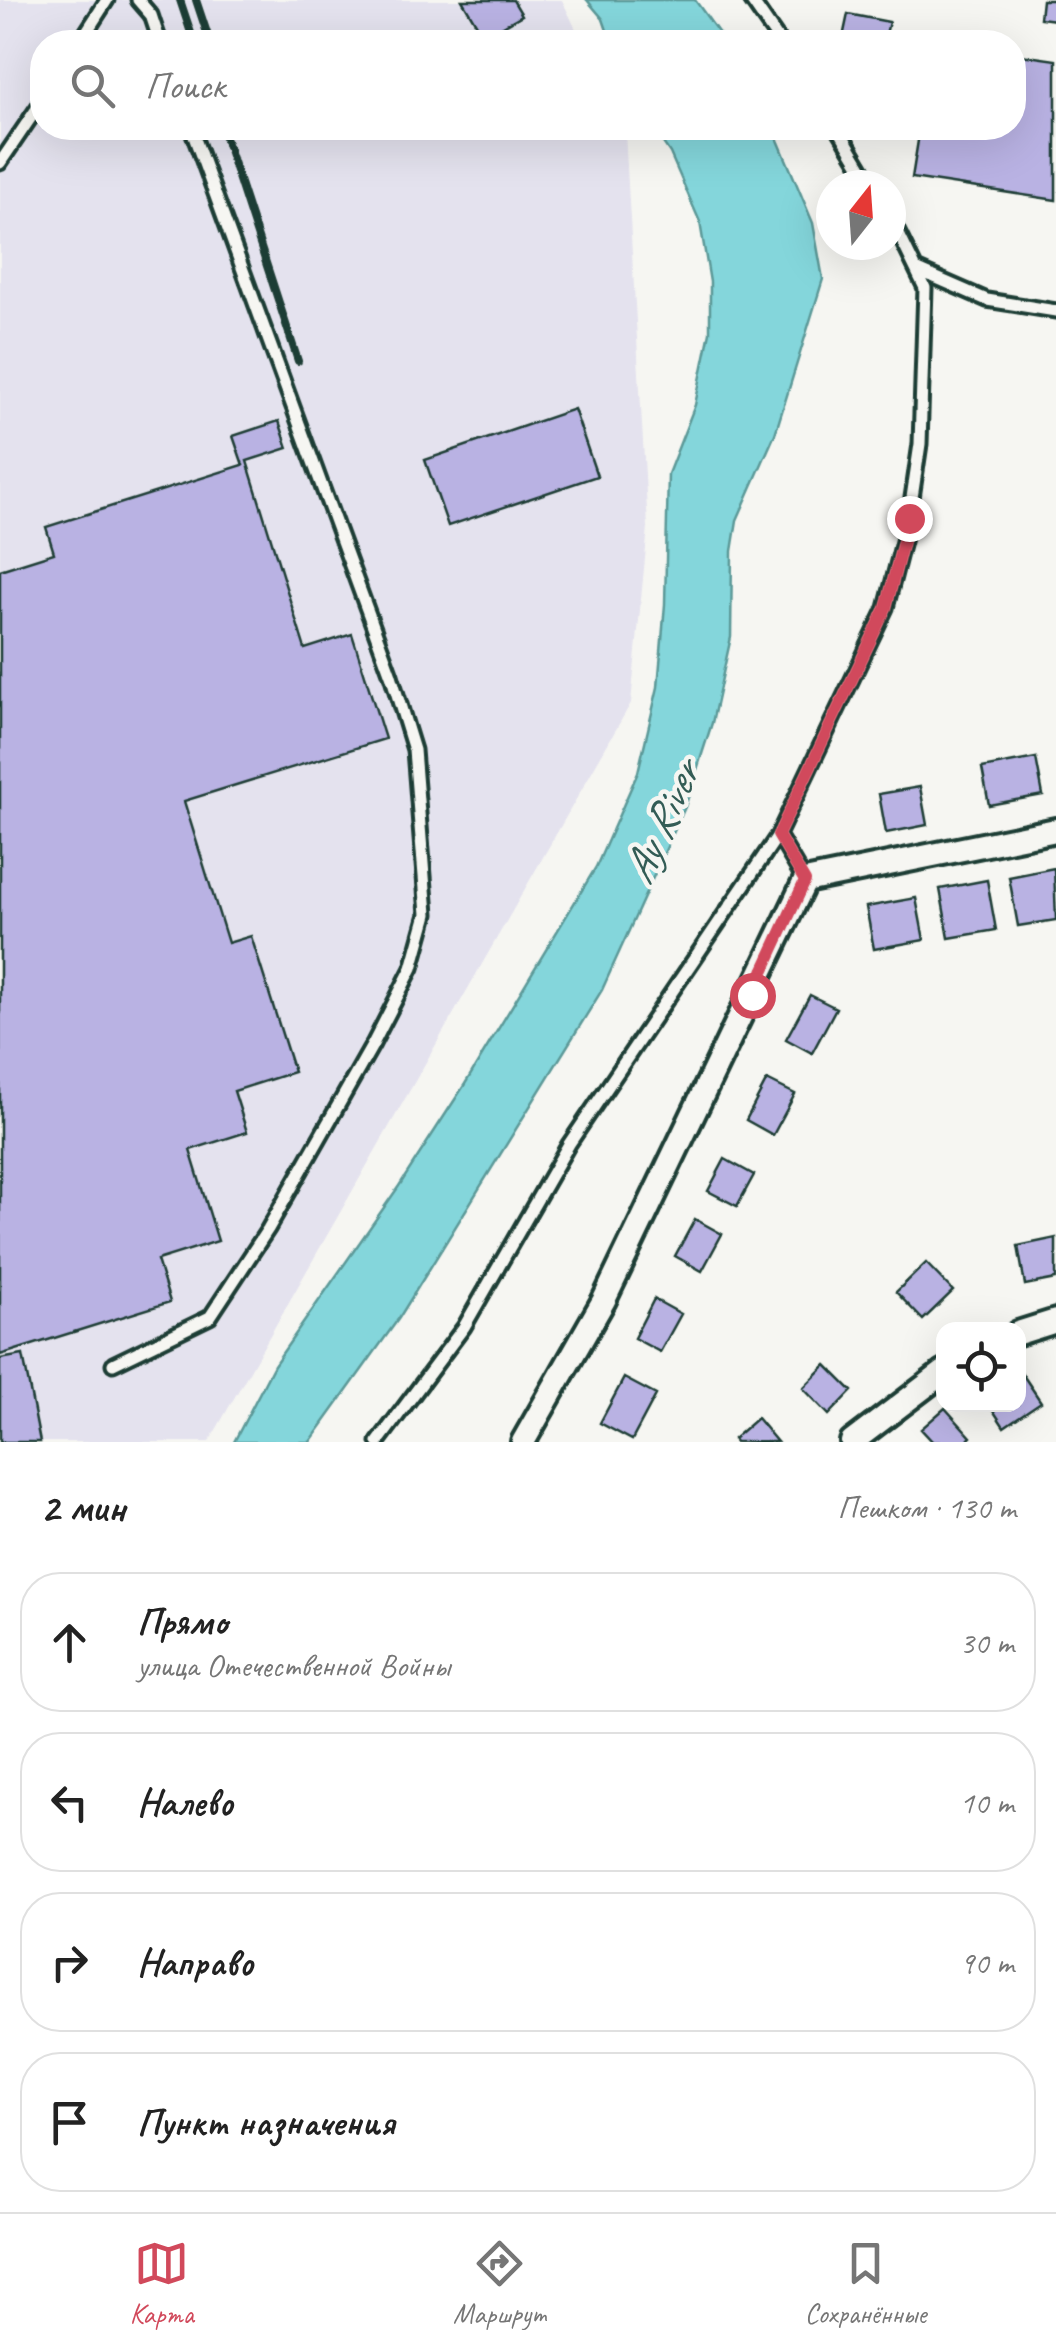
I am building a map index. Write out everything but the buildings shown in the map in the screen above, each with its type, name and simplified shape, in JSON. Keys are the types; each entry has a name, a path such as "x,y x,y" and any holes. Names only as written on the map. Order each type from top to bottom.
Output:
{"street":[{"path":"522,1442 604,1300 805,881 1056,830"},
{"path":"1026,1330 1056,1321"},
{"path":"852,1442 936,1378"}],"lane":[{"path":"88,30 107,0"},
{"path":"138,0 156,30"},
{"path":"750,0 771,30"},
{"path":"0,163 30,119"},
{"path":"113,1364 210,1317 268,1230 373,1044 412,968 427,914 414,750 391,676 195,140"},
{"path":"845,140 863,170"},
{"path":"378,1442 464,1327 569,1144 778,835 886,608 909,518 920,444 925,288 906,249"},
{"path":"916,269 987,300 1056,310"},
{"path":"778,835 805,881"}],"shaded area":[{"path":"0,0 562,0 576,30 30,30 30,140 625,140 648,527 631,703 209,1442 0,1442"}],"water":[{"path":"587,0 695,0 716,30 607,30"},
{"name":"Ay River","path":"661,140 778,140 813,223 816,260 820,260 823,279 775,434 737,520 732,551 731,637 712,723 685,807 602,990 399,1318 310,1442 234,1442 274,1365 465,1084 596,867 638,772 658,687 665,604 668,474 695,405 710,332 710,282 700,222"}],"railway":[{"path":"180,0 190,30"},
{"path":"196,0 206,30"},
{"path":"226,140 298,361"}],"route":[{"path":"752,995 805,881 778,835 886,608 909,518"}]}
